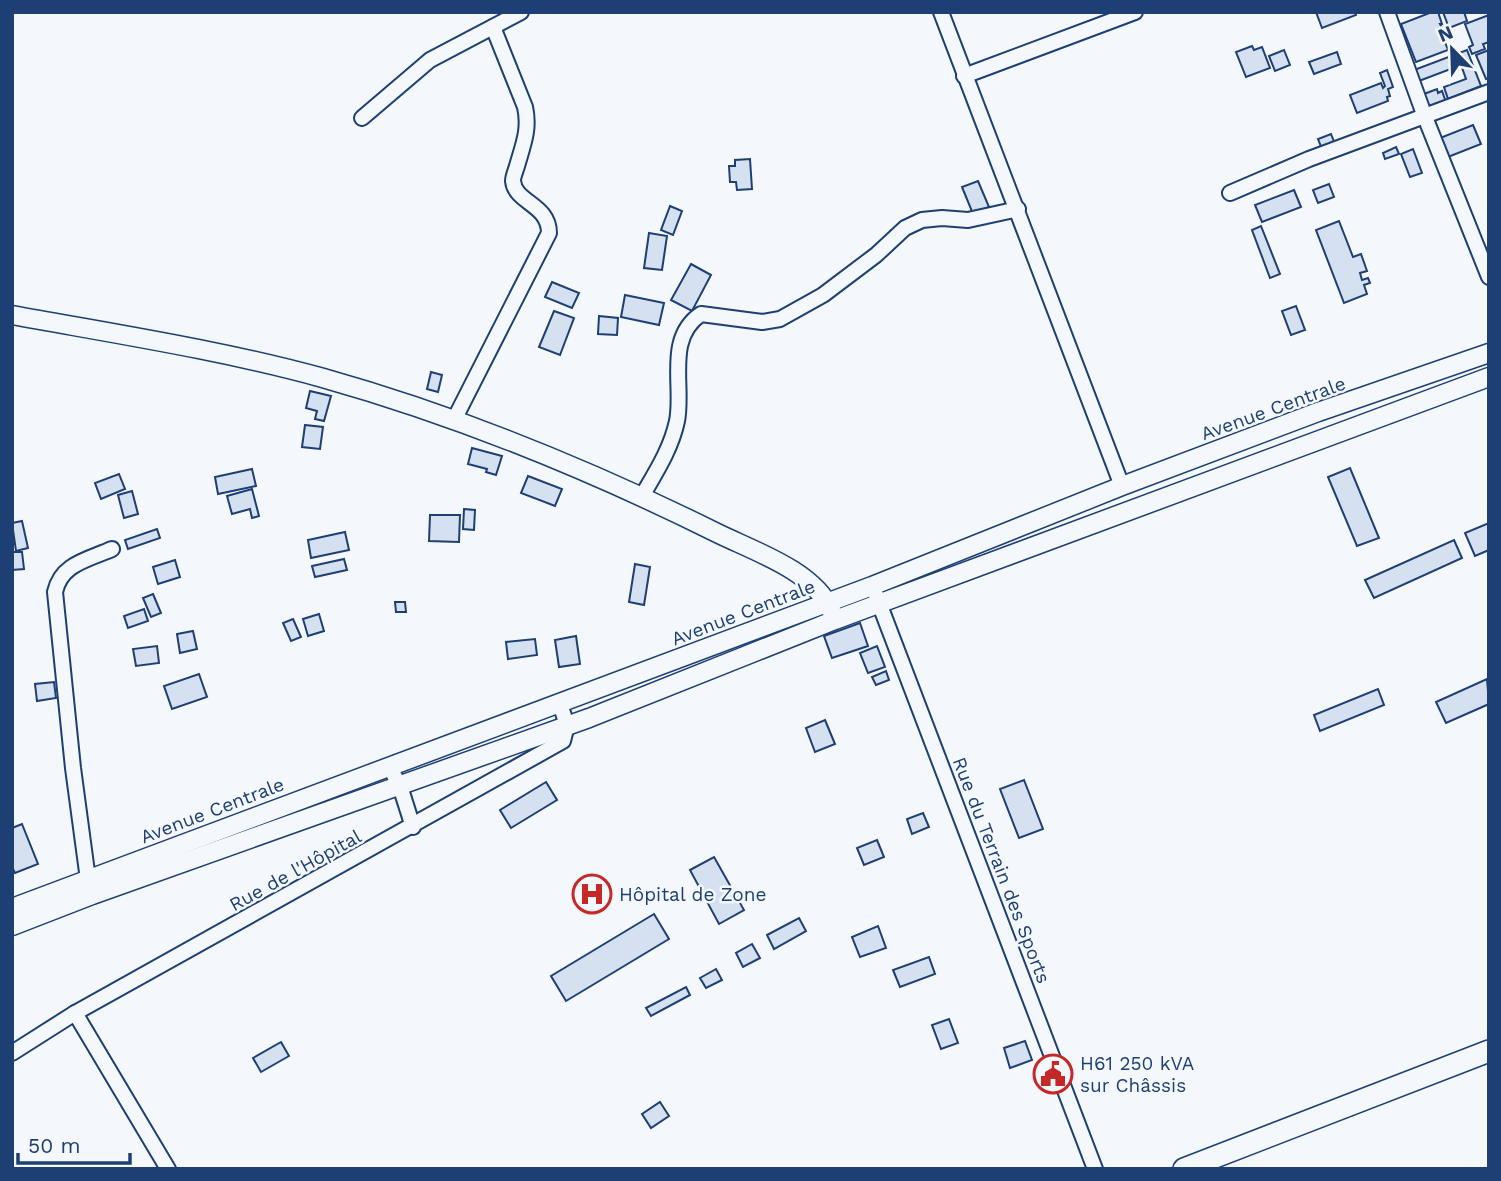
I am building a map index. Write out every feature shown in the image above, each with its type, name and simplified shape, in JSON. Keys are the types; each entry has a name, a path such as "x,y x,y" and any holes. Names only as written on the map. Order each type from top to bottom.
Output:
{"main road":[{"path":"1184,1169 1489,1051"}],"street":[{"path":"362,118 430,60 521,12"},
{"path":"941,12 1122,486"},
{"path":"964,76 1136,12"},
{"path":"1387,12 1424,117 1489,277"},
{"path":"454,420 549,233 546,216 516,189 513,180 528,131 528,119 493,27"},
{"path":"1230,193 1309,159 1489,92"},
{"path":"642,496 672,438 677,419 678,357 682,337 690,321 701,314 762,322 780,319 823,295 876,255 905,228 922,220 968,220 1018,209"},
{"path":"12,315 250,360 324,379 454,420 642,496 802,575 827,602 835,620"},
{"name":"Avenue Centrale","path":"12,926 90,887 390,768 872,586 1122,486 1318,412 1489,354"},
{"name":"Avenue Centrale","path":"12,908 90,887 400,786 567,725 835,620 1489,377"},
{"path":"90,887 73,768 55,592 58,578 69,568 112,549"},
{"name":"Rue du Terrain des Sports","path":"872,586 1095,1169"},
{"path":"560,704 567,725"},
{"name":"Rue de l'Hôpital","path":"12,1053 75,1013 563,741 567,725"},
{"path":"390,768 400,786 412,827"},
{"path":"75,1013 168,1169"}],"building":[{"path":"1316,12 1355,12 1356,15 1322,28"},
{"path":"1438,12 1440,24 1449,40 1445,42 1448,50 1416,62 1401,24"},
{"path":"1443,12 1464,12 1467,21 1449,28"},
{"path":"1489,15 1489,42 1483,44 1485,49 1472,54 1469,47 1473,45 1465,24"},
{"path":"1252,46 1254,50 1262,47 1270,68 1246,77 1236,52"},
{"path":"1284,50 1290,65 1275,71 1269,56"},
{"path":"1467,50 1481,86 1448,99 1444,87 1466,79 1461,65 1419,81 1414,70"},
{"path":"1489,50 1489,78 1486,79 1476,55"},
{"path":"1337,52 1341,64 1314,74 1309,62"},
{"path":"1387,70 1393,87 1388,89 1388,101 1357,113 1350,95 1381,83 1383,88 1385,86 1380,73"},
{"path":"1437,89 1438,93 1442,91 1447,105 1426,113 1424,94"},
{"path":"1473,125 1481,144 1448,157 1440,138"},
{"path":"1331,134 1335,144 1322,149 1318,139"},
{"path":"1396,147 1399,154 1385,159 1383,153"},
{"path":"1413,149 1422,173 1410,177 1401,154"},
{"path":"750,159 752,189 737,190 736,182 730,182 729,166 735,166 735,160"},
{"path":"978,181 989,207 973,214 962,187"},
{"path":"1329,184 1334,197 1318,203 1313,190"},
{"path":"1294,190 1301,207 1262,222 1255,205"},
{"path":"670,206 682,211 673,235 661,230"},
{"path":"1339,221 1353,257 1361,254 1367,271 1360,273 1362,280 1368,278 1370,283 1364,285 1367,294 1344,303 1316,230"},
{"path":"1261,226 1280,274 1270,278 1252,230"},
{"path":"649,233 667,236 662,270 644,268"},
{"path":"691,264 711,275 692,311 671,300"},
{"path":"552,282 579,293 572,308 545,297"},
{"path":"625,295 664,303 659,325 621,317"},
{"path":"1296,306 1305,330 1291,335 1282,311"},
{"path":"554,311 574,318 560,355 539,347"},
{"path":"599,316 618,318 617,335 598,334"},
{"path":"431,372 442,375 438,392 427,389"},
{"path":"310,391 331,396 324,421 315,419 317,411 306,408"},
{"path":"305,425 323,427 320,449 302,447"},
{"path":"472,448 502,456 496,475 486,472 487,469 468,464"},
{"path":"1350,468 1379,538 1357,546 1328,477"},
{"path":"252,469 256,486 218,494 215,477"},
{"path":"119,474 125,489 101,499 95,483"},
{"path":"528,476 562,489 555,506 521,493"},
{"path":"252,489 259,516 252,518 250,509 232,514 227,496"},
{"path":"132,491 138,514 124,518 118,495"},
{"path":"464,509 475,510 474,530 463,529"},
{"path":"430,515 460,515 459,542 429,541"},
{"path":"22,521 28,548 16,551 12,523"},
{"path":"1489,523 1489,550 1475,556 1465,533"},
{"path":"157,529 160,538 128,549 125,540"},
{"path":"345,532 349,550 311,558 308,540"},
{"path":"1454,540 1462,558 1374,598 1365,580"},
{"path":"12,552 22,552 24,569 12,570"},
{"path":"344,559 347,570 315,577 312,566"},
{"path":"175,560 180,577 158,584 153,567"},
{"path":"635,564 650,567 644,605 629,602"},
{"path":"153,594 161,613 151,617 143,598"},
{"path":"395,602 405,602 406,612 396,612"},
{"path":"144,609 148,621 128,628 124,616"},
{"path":"319,614 324,631 308,636 303,619"},
{"path":"293,619 301,637 291,641 283,623"},
{"path":"860,623 868,646 832,658 824,636"},
{"path":"193,631 197,649 180,653 177,634"},
{"path":"576,636 580,664 559,667 555,640"},
{"path":"535,639 537,655 508,659 506,642"},
{"path":"157,646 159,663 136,666 133,649"},
{"path":"877,646 885,667 868,673 860,653"},
{"path":"886,671 889,680 876,685 872,677"},
{"path":"199,674 207,697 172,709 164,686"},
{"path":"1487,679 1489,704 1446,723 1436,702"},
{"path":"54,682 56,698 37,701 35,684"},
{"path":"1378,689 1384,705 1320,731 1314,715"},
{"path":"825,720 835,744 815,752 806,728"},
{"path":"1024,780 1043,829 1019,838 1000,789"},
{"path":"546,782 557,800 511,828 500,810"},
{"path":"923,813 929,827 912,834 907,819"},
{"path":"22,824 38,864 15,873 12,867 12,828"},
{"path":"877,840 884,857 864,865 857,848"},
{"path":"714,857 744,910 719,924 690,870"},
{"path":"654,914 669,939 566,1001 551,976"},
{"path":"799,918 806,931 774,949 767,935"},
{"path":"878,926 886,948 860,957 852,937"},
{"path":"752,944 760,958 743,967 736,953"},
{"path":"929,957 935,974 900,987 893,970"},
{"path":"716,969 722,980 706,988 700,978"},
{"path":"686,987 690,995 651,1016 646,1008"},
{"path":"949,1019 958,1043 941,1049 932,1025"},
{"path":"1025,1041 1032,1060 1010,1068 1004,1048"},
{"path":"281,1042 289,1056 261,1072 253,1058"},
{"path":"660,1102 669,1116 651,1128 642,1114"}],"place":[{"name":"Hôpital de Zone","path":"592,894"},
{"name":"H61 250 kVA sur Châssis","path":"1053,1074"}]}
